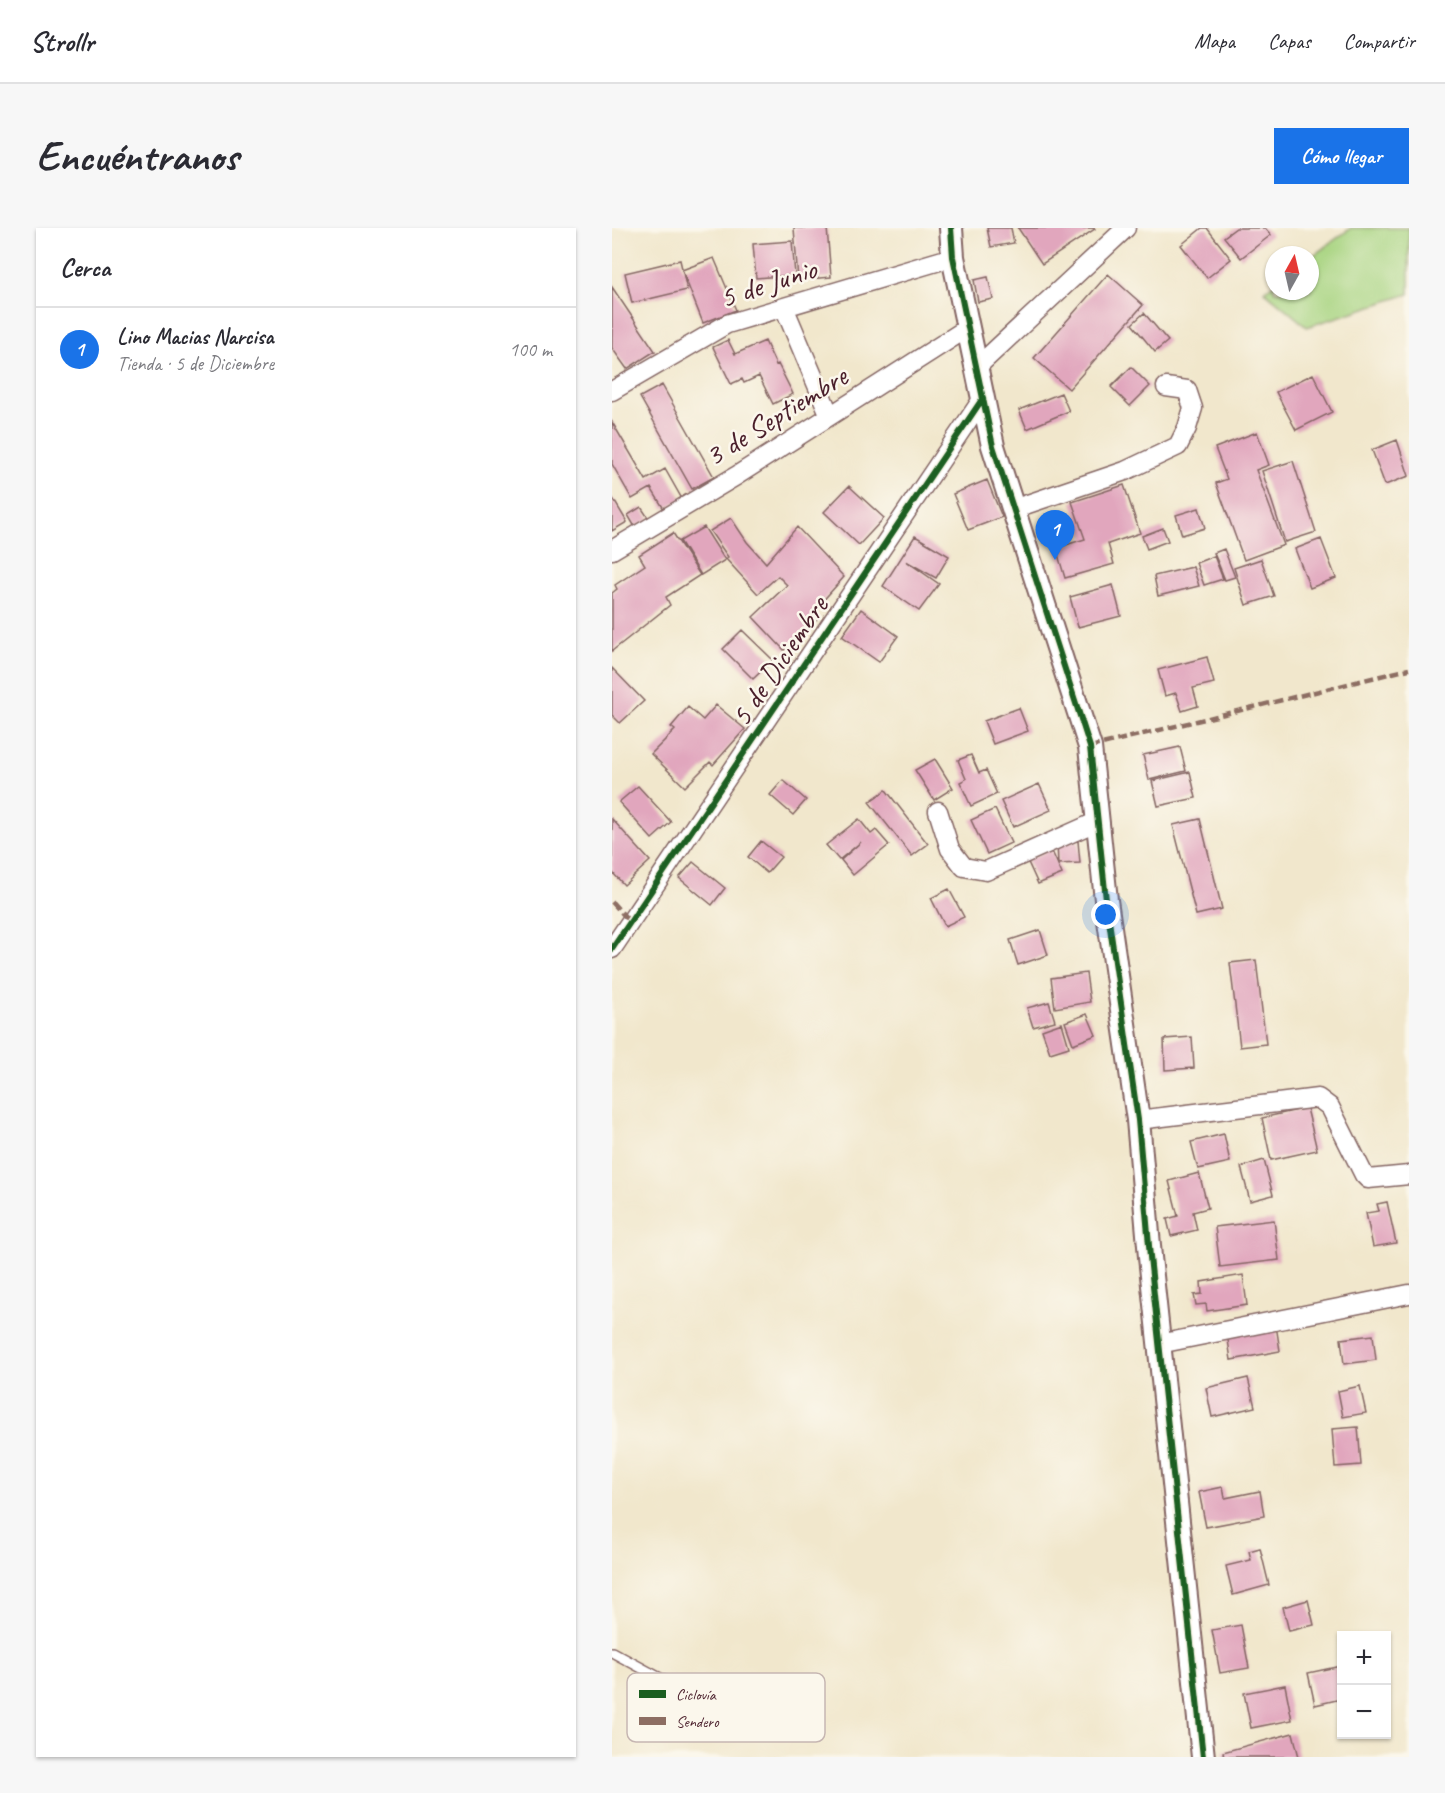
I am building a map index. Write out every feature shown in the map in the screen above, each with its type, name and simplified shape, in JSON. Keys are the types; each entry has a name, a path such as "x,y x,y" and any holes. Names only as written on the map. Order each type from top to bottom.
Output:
{"street":[{"path":"951,228 953,257 993,446 1090,747 1106,900 1138,1120 1159,1344 1203,1757"},
{"path":"977,367 1126,228"},
{"name":"5 de Junio","path":"612,391 726,324 953,257"},
{"path":"784,307 830,416"},
{"name":"3 de Septiembre","path":"612,550 736,476 969,327"},
{"path":"1013,509 1125,471 1178,446 1193,408 1187,390 1166,387"},
{"name":"5 de Diciembre","path":"612,949 983,398"},
{"path":"938,811 950,849 964,867 986,871 1098,821"},
{"path":"1138,1120 1318,1098 1330,1107 1368,1179 1409,1174"},
{"path":"1159,1344 1409,1294"}],"lane":[{"path":"612,1652 651,1673"}],"green space":[{"path":"1351,228 1409,228 1409,294 1307,327 1275,300 1319,300 1319,251"}],"building":[{"path":"794,228 827,228 831,277 798,280"},
{"path":"987,228 1011,228 1014,243 991,247"},
{"path":"1018,228 1094,228 1095,229 1042,264"},
{"path":"1202,228 1207,228 1231,259 1207,278 1181,245"},
{"path":"1236,228 1265,228 1271,235 1241,258 1224,237"},
{"path":"792,241 795,275 756,278 753,244"},
{"path":"714,258 736,310 703,323 682,270"},
{"path":"680,260 687,290 632,303 625,273"},
{"path":"1108,274 1143,305 1069,389 1034,358"},
{"path":"988,277 993,299 978,302 974,280"},
{"path":"612,287 655,351 627,369 612,348"},
{"path":"1144,313 1168,341 1155,352 1132,324"},
{"path":"728,340 735,354 765,341 793,394 773,404 759,376 744,383 742,379 731,384 713,347"},
{"path":"1131,367 1150,386 1130,406 1111,387"},
{"path":"1313,374 1332,412 1296,430 1276,392"},
{"path":"662,385 714,477 692,489 640,397"},
{"path":"1061,393 1069,411 1027,429 1019,410"},
{"path":"612,422 646,480 665,469 682,499 664,509 651,488 632,499 612,464"},
{"path":"1257,432 1269,465 1256,470 1284,545 1244,560 1216,483 1227,479 1215,448"},
{"path":"1397,440 1409,476 1385,485 1372,450"},
{"path":"1293,461 1316,532 1285,542 1262,471"},
{"path":"987,480 1002,517 968,530 953,494"},
{"path":"1124,485 1140,533 1108,544 1114,564 1065,578 1056,548 1085,539 1072,502"},
{"path":"849,486 884,518 859,545 824,512"},
{"path":"612,497 627,522 612,531"},
{"path":"641,507 649,519 635,527 628,515"},
{"path":"1199,508 1205,528 1182,535 1176,515"},
{"path":"731,518 747,542 766,563 797,527 844,577 812,613 818,618 784,650 753,617 787,585 778,576 758,594 726,559 728,557 710,531"},
{"path":"704,527 725,560 701,575 680,541"},
{"path":"1163,528 1168,541 1147,549 1142,536"},
{"path":"673,533 700,575 666,597 670,605 612,651 612,593 617,589 615,585 645,565 639,555"},
{"path":"915,536 949,556 936,578 906,561 939,584 919,611 883,586"},
{"path":"1321,539 1336,578 1310,588 1295,549"},
{"path":"1224,549 1235,577 1225,580 1214,553"},
{"path":"1214,556 1223,579 1204,585 1196,563"},
{"path":"1261,559 1274,596 1246,605 1234,568"},
{"path":"1193,567 1199,586 1158,596 1154,576"},
{"path":"1113,585 1121,616 1078,627 1070,597"},
{"path":"861,609 898,636 879,662 842,636"},
{"path":"742,630 773,660 753,679 723,649"},
{"path":"1207,657 1214,683 1193,688 1198,706 1182,711 1176,693 1165,696 1158,670"},
{"path":"612,668 644,701 620,723 612,715"},
{"path":"716,705 745,729 713,765 710,762 685,787 651,754 675,730 671,727 688,707 703,720"},
{"path":"1019,708 1028,731 993,744 984,721"},
{"path":"1180,747 1186,771 1149,780 1143,755"},
{"path":"971,755 979,773 986,770 997,794 971,806 960,782 966,779 958,760"},
{"path":"935,759 953,788 934,800 915,770"},
{"path":"1190,772 1196,798 1158,806 1152,781"},
{"path":"783,780 806,800 793,815 770,795"},
{"path":"1039,784 1051,810 1013,827 1001,801"},
{"path":"638,786 671,822 652,839 619,802"},
{"path":"886,790 928,844 912,856 869,802"},
{"path":"995,809 1011,843 987,854 971,820"},
{"path":"612,819 650,861 624,885 612,872"},
{"path":"859,819 871,834 876,830 889,845 853,875 841,860 861,842 839,860 826,845"},
{"path":"1200,819 1222,909 1196,915 1173,825"},
{"path":"761,841 781,857 767,873 748,857"},
{"path":"1078,841 1080,863 1058,864 1057,843"},
{"path":"1051,849 1062,874 1038,884 1027,860"},
{"path":"693,862 725,888 712,905 679,878"},
{"path":"949,889 964,917 945,926 931,898"},
{"path":"1040,930 1048,955 1018,965 1010,940"},
{"path":"1256,960 1266,1044 1240,1047 1230,963"},
{"path":"1086,973 1090,1002 1055,1008 1051,978"},
{"path":"1049,1002 1055,1021 1033,1027 1027,1008"},
{"path":"1087,1014 1096,1035 1073,1044 1065,1022"},
{"path":"1062,1023 1069,1047 1050,1053 1042,1030"},
{"path":"1192,1037 1194,1068 1165,1070 1164,1039"},
{"path":"1307,1108 1317,1150 1271,1160 1262,1118"},
{"path":"1224,1134 1230,1162 1198,1169 1191,1142"},
{"path":"1264,1160 1273,1195 1250,1201 1241,1167"},
{"path":"1199,1173 1208,1208 1193,1212 1197,1230 1171,1236 1167,1219 1178,1216 1169,1181"},
{"path":"1387,1202 1396,1243 1373,1247 1366,1213 1379,1211 1377,1204"},
{"path":"1274,1220 1279,1260 1220,1267 1215,1227"},
{"path":"1243,1275 1247,1305 1207,1311 1206,1304 1196,1305 1194,1295 1202,1294 1201,1282"},
{"path":"1276,1325 1280,1351 1231,1360 1227,1333"},
{"path":"1373,1335 1376,1360 1344,1364 1341,1339"},
{"path":"1248,1378 1255,1407 1212,1417 1206,1388"},
{"path":"1360,1386 1366,1413 1343,1417 1338,1391"},
{"path":"1358,1427 1361,1465 1335,1467 1332,1429"},
{"path":"1223,1487 1225,1498 1260,1491 1264,1516 1206,1527 1199,1492"},
{"path":"1260,1548 1269,1585 1233,1595 1226,1566 1251,1560 1249,1551"},
{"path":"1308,1600 1314,1625 1289,1631 1283,1607"},
{"path":"1241,1625 1249,1668 1220,1673 1212,1630"},
{"path":"1337,1667 1337,1700 1315,1705 1308,1673"},
{"path":"1285,1685 1292,1720 1251,1728 1244,1693"},
{"path":"1293,1733 1299,1757 1224,1757 1223,1752"}],"marked path":[{"path":"1090,747 1409,669"},
{"path":"612,902 630,922"}],"cycle path":[{"path":"951,228 953,257 993,446 1090,747 1106,900 1138,1120 1150,1257 1203,1757"},
{"path":"612,949 983,398"}],"place":[{"name":"Lino Macias Narcisa","path":"1055,560"}]}
